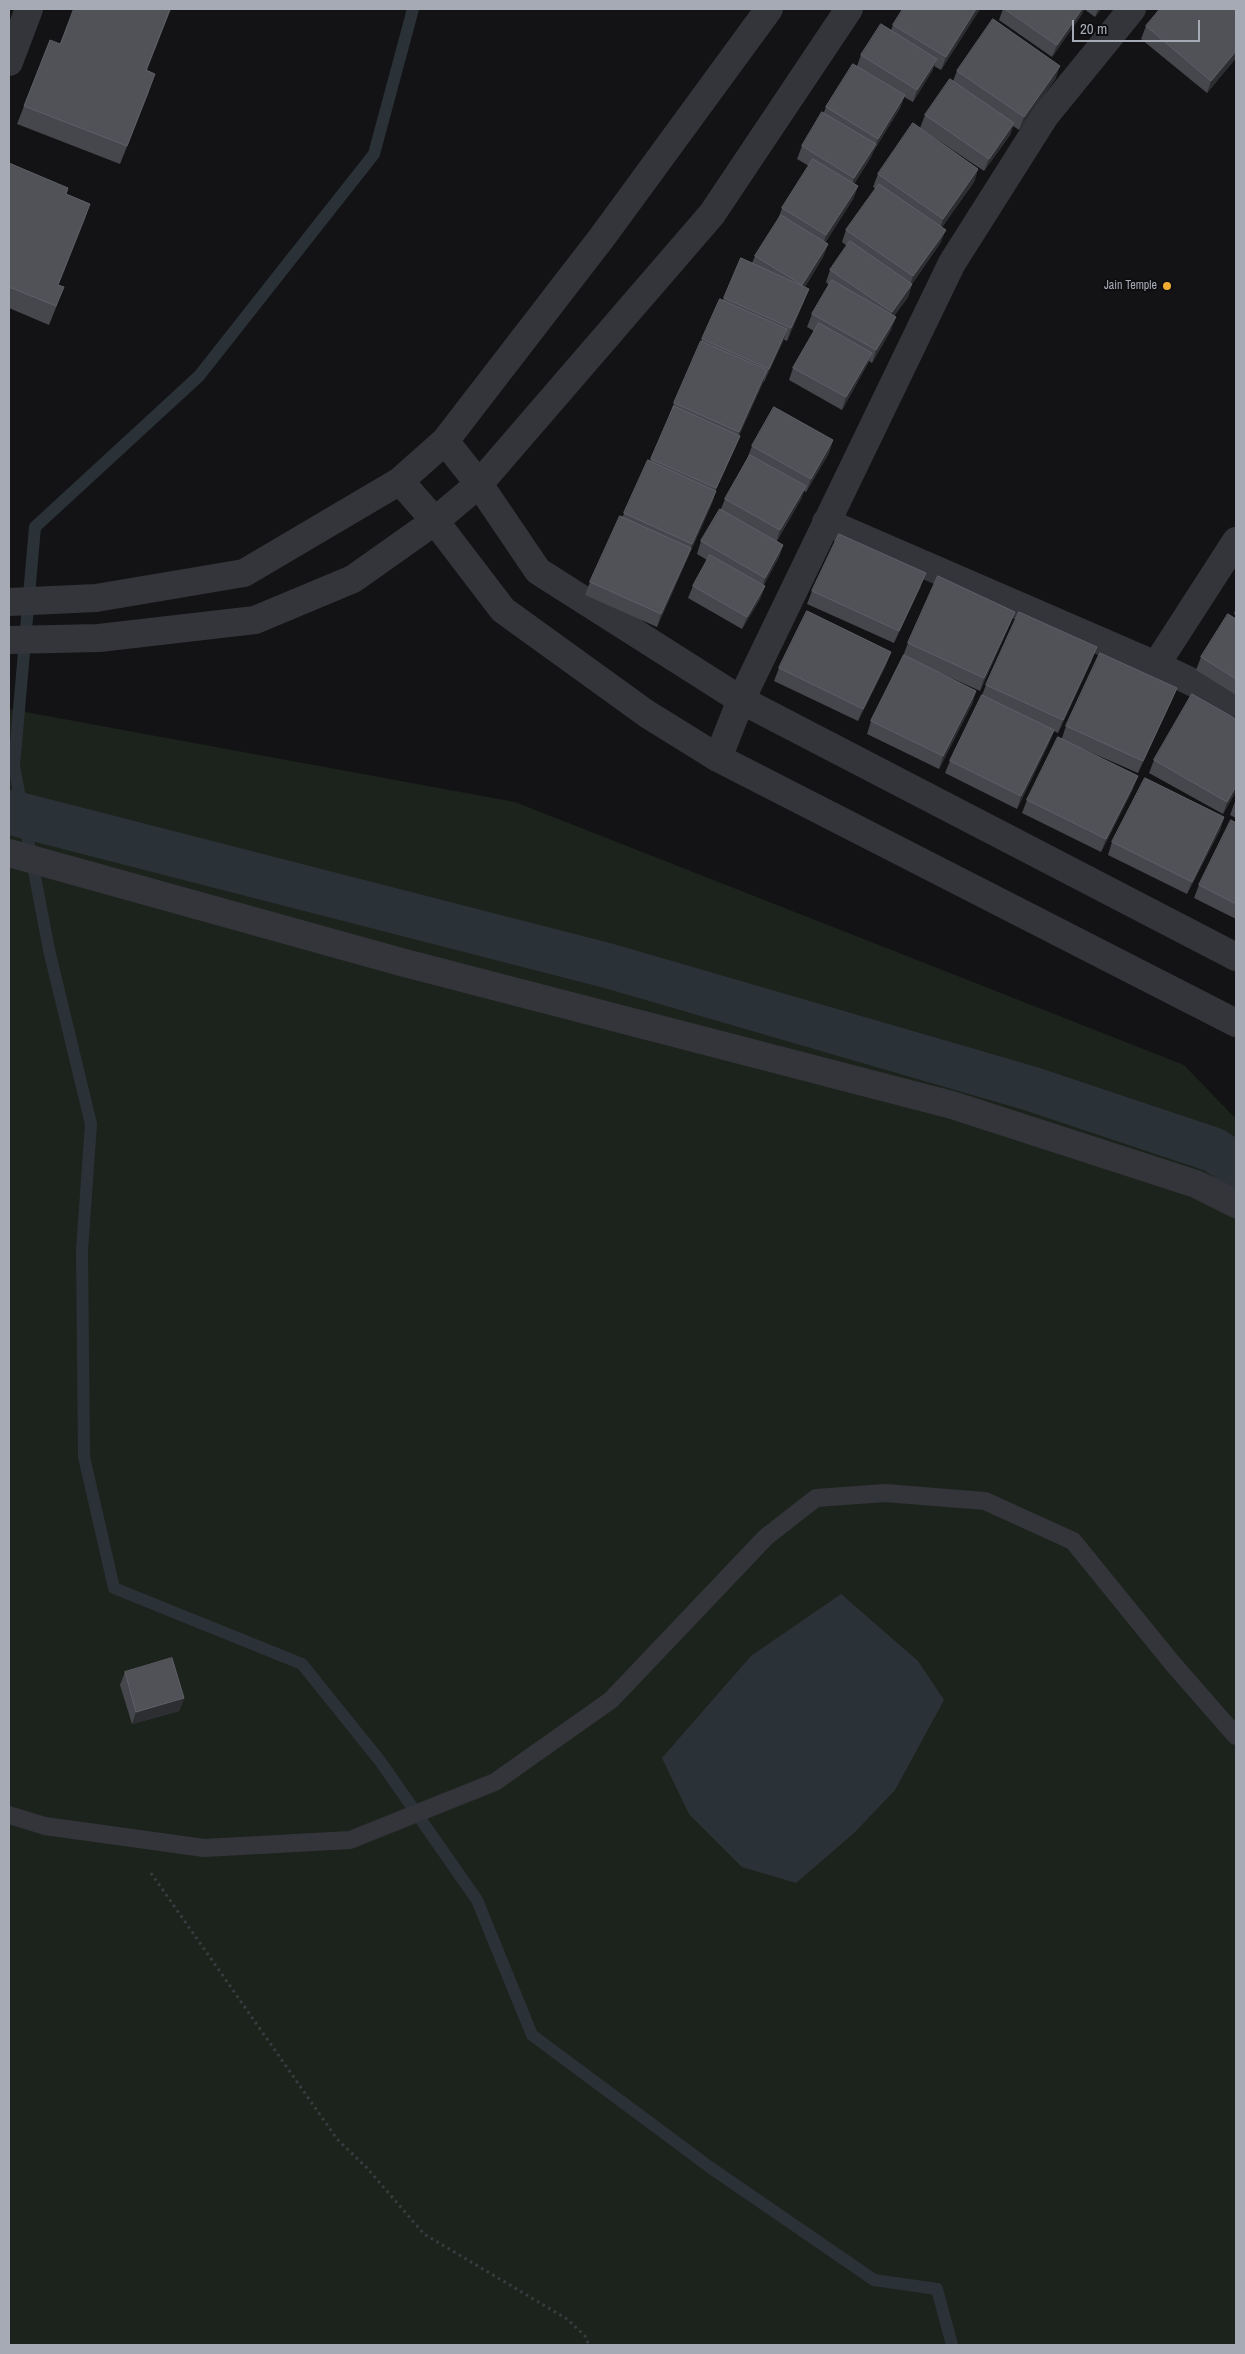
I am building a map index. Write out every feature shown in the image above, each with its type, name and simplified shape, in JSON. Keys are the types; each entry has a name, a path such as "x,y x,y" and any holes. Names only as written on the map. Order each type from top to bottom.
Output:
{"street":[{"path":"9,62 29,9"},
{"path":"9,602 96,598 244,573 400,481 445,441 603,236 769,9"},
{"path":"9,640 99,638 255,620 353,579 435,521 479,484 712,214 849,9"},
{"path":"718,758 741,700 952,264 1045,116 1132,9"},
{"path":"445,441 479,484 538,571 741,700 1236,957"},
{"path":"400,481 435,521 503,610 647,714 718,758 1236,1023"},
{"path":"826,522 1156,665 1236,703"},
{"path":"1156,665 1236,541"},
{"path":"9,853 411,964 952,1105 1196,1184 1236,1204"}],"lane":[{"path":"9,1815 45,1826 204,1848 350,1840 495,1782 611,1700 766,1537 816,1498 885,1493 985,1501 1073,1542 1173,1664 1236,1736"}],"path":[{"path":"126,1838 337,2139 367,2168 424,2234 568,2319 585,2336 588,2345"}],"shaded area":[{"path":"9,709 515,802 1184,1065 1236,1119 1236,2345 9,2345"},
{"path":"841,1594 918,1661 944,1700 895,1790 854,1833 796,1883 742,1867 689,1814 662,1758 751,1656"}],"building":[{"path":"74,9 170,9 146,70 155,74 127,146 24,106 50,40 60,44"},
{"path":"903,9 976,9 946,57 893,25"},
{"path":"1005,9 1082,9 1057,45"},
{"path":"1160,9 1236,9 1236,51 1211,81 1146,26"},
{"path":"993,19 1060,66 1024,117 957,71"},
{"path":"881,24 937,59 917,90 861,55"},
{"path":"853,64 905,95 878,139 826,107"},
{"path":"950,79 1014,123 989,159 925,115"},
{"path":"822,112 876,144 854,178 802,146"},
{"path":"913,123 978,169 943,219 878,174"},
{"path":"813,159 858,186 826,235 782,208"},
{"path":"9,163 68,188 66,194 90,204 58,285 64,287 56,306 9,287"},
{"path":"879,184 946,230 913,276 846,230"},
{"path":"781,215 828,244 802,285 755,256"},
{"path":"850,241 912,284 892,312 830,270"},
{"path":"741,258 809,289 791,328 724,298"},
{"path":"832,280 896,317 876,350 812,314"},
{"path":"720,299 787,329 769,369 702,339"},
{"path":"819,323 872,353 846,397 793,368"},
{"path":"701,341 767,370 739,432 674,403"},
{"path":"674,406 740,436 716,488 651,459"},
{"path":"774,407 833,440 811,479 752,446"},
{"path":"750,455 806,486 780,530 725,499"},
{"path":"648,460 716,491 692,544 624,513"},
{"path":"720,509 783,545 765,578 701,541"},
{"path":"620,516 691,548 661,614 590,582"},
{"path":"839,534 926,573 899,631 812,591"},
{"path":"710,555 765,586 747,617 693,586"},
{"path":"938,576 1015,612 984,678 908,643"},
{"path":"807,611 891,652 863,709 779,668"},
{"path":"1019,612 1097,647 1063,720 986,685"},
{"path":"1228,614 1236,619 1236,679 1201,657"},
{"path":"1100,653 1177,688 1143,761 1066,726"},
{"path":"904,655 976,691 943,756 871,721"},
{"path":"1192,694 1236,719 1236,786 1227,802 1154,760"},
{"path":"982,695 1054,730 1021,796 950,761"},
{"path":"1058,737 1138,776 1106,839 1027,800"},
{"path":"1145,778 1224,817 1192,882 1112,842"},
{"path":"1231,820 1236,823 1236,904 1199,885"},
{"path":"172,1658 184,1698 136,1712 125,1672"}],"waterway":[{"path":"413,9 374,154 199,376 35,527 14,766 49,950 91,1124 82,1250 84,1457 114,1588 302,1664 380,1761 477,1900 532,2035 711,2168 874,2280 937,2289 952,2345"},
{"path":"9,812 609,966 1032,1089 1214,1150 1236,1165"}],"place":[{"name":"Jain Temple","path":"1167,286"}]}
